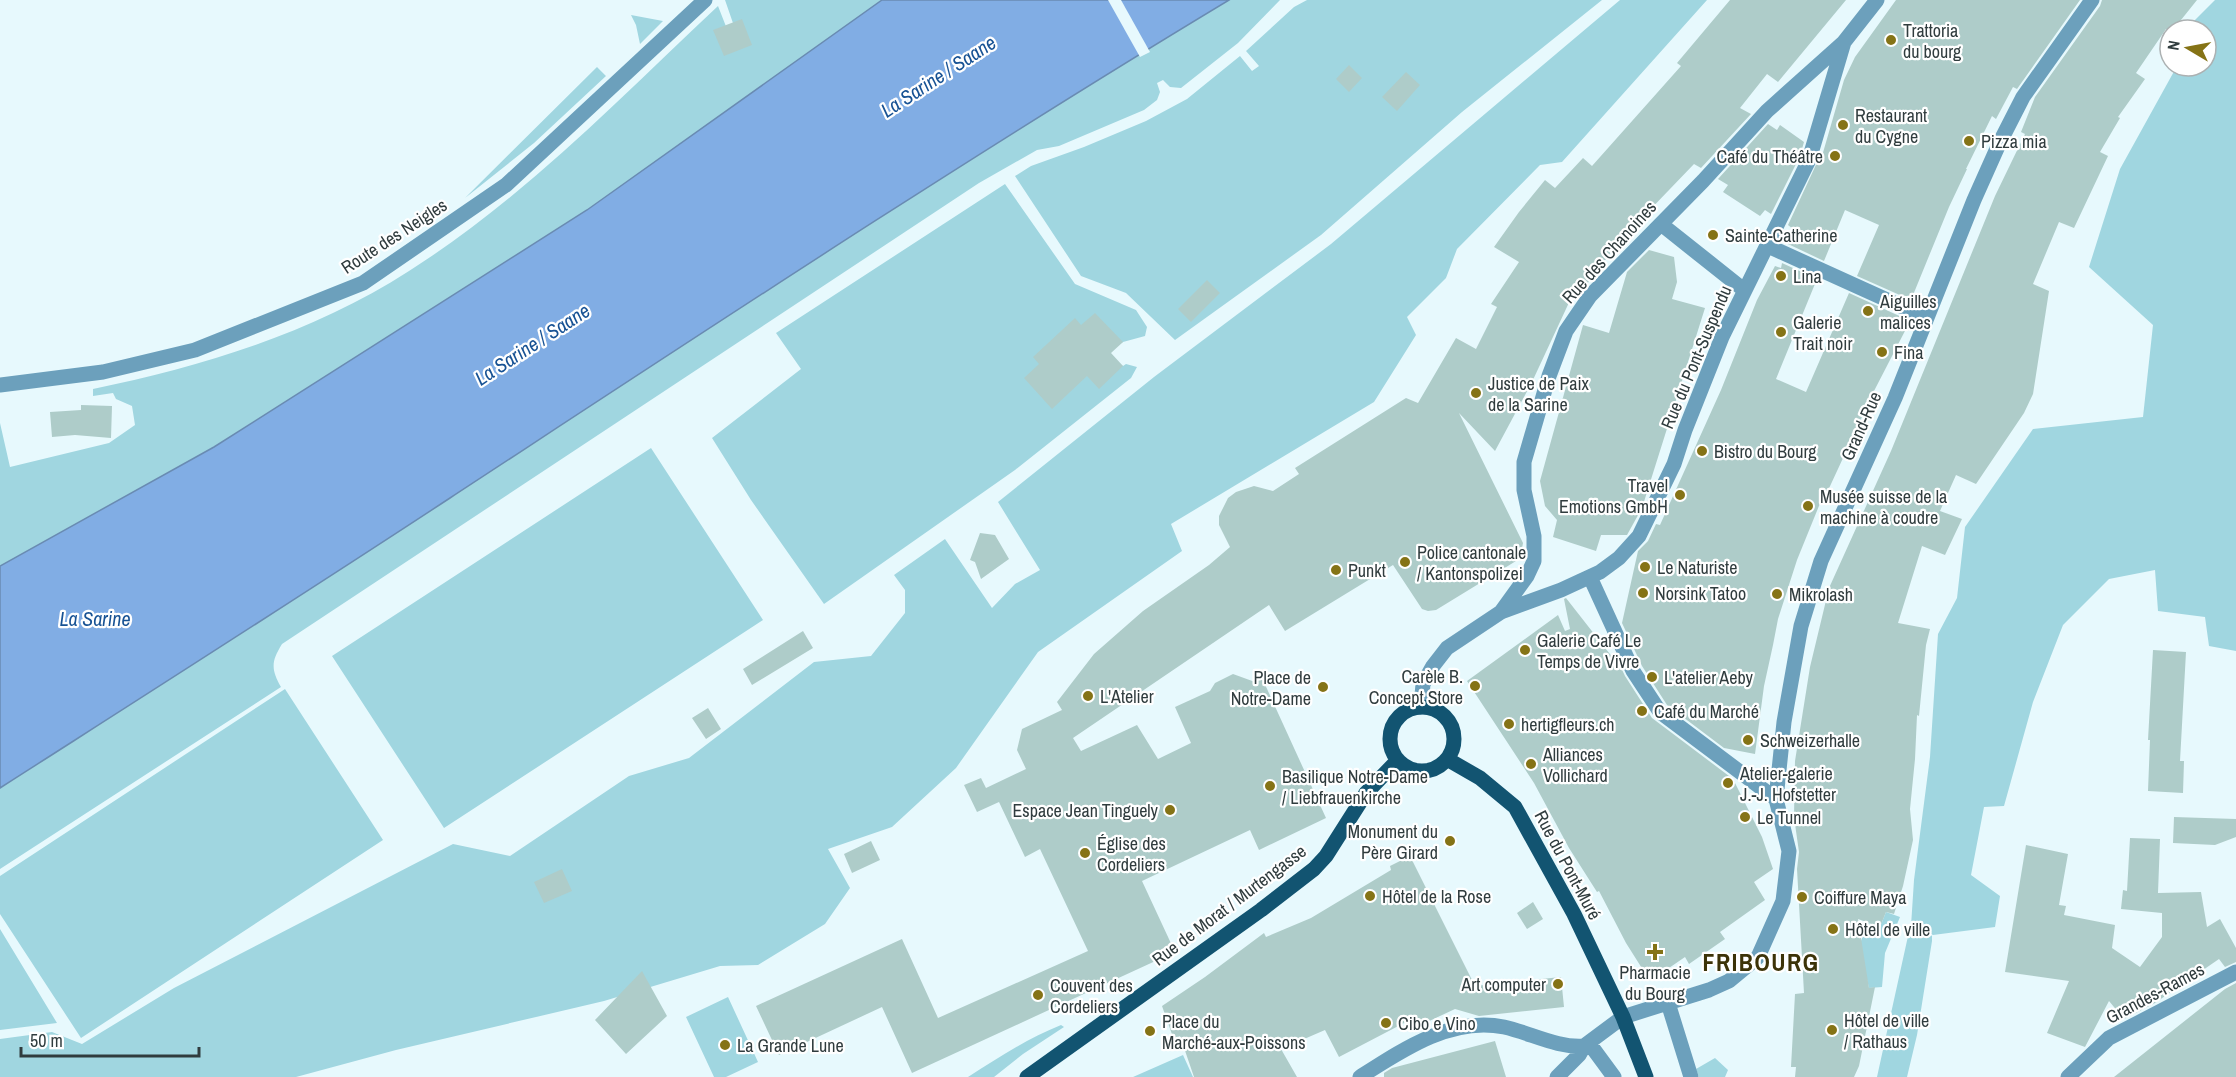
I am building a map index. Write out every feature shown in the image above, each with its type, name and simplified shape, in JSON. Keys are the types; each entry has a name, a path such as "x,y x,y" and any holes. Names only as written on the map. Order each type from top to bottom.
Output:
{"main road":[{"path":"1421,708 1441,713 1453,730 1452,750 1447,759 1438,767 1428,770 1417,771 1407,767 1398,760 1391,745 1394,726 1405,713 1421,708"},
{"name":"Rue du Pont-Muré","path":"1447,759 1480,778 1515,807 1574,914 1623,1017 1646,1077"},
{"name":"Rue de Morat / Murtengasse","path":"1027,1077 1305,876 1326,856 1366,793 1398,760"}],"street":[{"name":"Route des Neigles","path":"0,385 103,372 195,350 363,283 506,185 705,0"},
{"path":"1844,42 1877,0"},
{"name":"Grand-Rue","path":"1557,1077 1587,1044 1611,1024 1623,1017 1694,996 1729,981 1758,957 1783,901 1789,851 1776,799 1784,722 1801,626 1821,561 1895,398 1974,200 2023,97 2092,0"},
{"name":"Rue du Pont-Suspendu","path":"1501,612 1561,590 1590,576 1619,558 1639,536 1674,464 1722,337 1809,160 1844,42"},
{"name":"Rue des Chanoines","path":"1501,612 1527,576 1534,561 1534,536 1524,490 1524,462 1548,376 1566,331 1590,296 1767,111 1844,42"},
{"path":"1661,224 1744,290"},
{"path":"1767,246 1927,318"},
{"path":"1590,576 1633,671 1660,712 1776,799"},
{"path":"1421,708 1423,684 1447,648 1501,612"},
{"name":"Grandes-Rames","path":"2068,1077 2109,1038 2236,972"},
{"path":"1668,1003 1691,1077"},
{"path":"1360,1077 1391,1057 1430,1037 1462,1026 1497,1026 1570,1047 1587,1044 1614,1077"}],"shaded area":[{"path":"725,0 883,0 587,210 214,447 0,566 0,423 10,467 109,443 135,425 132,406 116,399 113,393 93,396 93,389 175,370 256,345 296,330 372,293 409,271 492,212 570,146 718,6 727,29 734,26"},
{"path":"1229,0 1280,0 1238,43 1181,88 1170,87 1163,80 1157,83 1160,92 1157,100 1144,110 1059,146 1037,150 979,183 282,644 274,661 275,675 281,687 0,869 0,788 338,571 837,245 1032,121"},
{"path":"1307,0 1602,0 1462,112 1321,235 1175,340 1126,293 1081,276 1015,176 1031,166 1146,121 1187,99 1240,56 1252,71 1259,66 1246,51 1294,7"},
{"path":"1620,0 1707,0 1562,162 1540,165 1457,249 1446,278 1407,317 1416,335 1374,402 1171,524 1182,551 1038,652 956,768 892,827 828,849 850,888 825,924 758,965 720,966 604,1001 396,1050 296,1077 0,1077 0,1039 52,1032 82,1044 174,988 453,844 510,856 629,776 689,758 814,662 871,656 905,613 905,590 894,575 945,539 992,608 1015,584 1040,570 998,502 1154,377 1331,244"},
{"path":"2215,0 2236,0 2236,651 2209,646 2205,617 2158,611 2155,570 2109,579 2063,625 2033,702 2004,806 1984,807 1971,875 2000,896 1995,927 1933,935 1921,928 1932,936 1932,941 1917,1035 1907,1077 1877,1077 1910,927 1919,928 1911,926 1914,880 1930,757 1938,634 1957,598 1965,527 2033,429 2143,417 2153,325 2089,267 2120,169 2170,78 2218,78 2218,18 2197,18"},
{"path":"631,15 663,21 640,44 636,25"},
{"path":"597,67 606,76 534,143 465,198"},
{"path":"1005,184 1075,284 1136,310 1147,327 1145,336 1123,342 1105,354 1123,366 1126,364 1137,367 1131,378 1015,470 824,604 751,500 712,438 801,369 776,333"},
{"path":"651,448 763,620 444,828 332,656"},
{"path":"285,689 383,840 81,1038 0,914 0,876"},
{"path":"1886,912 1900,917 1885,953 1882,987 1869,988 1859,946 1868,923 1880,927"},
{"path":"0,929 57,1023 0,1030"},
{"path":"728,997 758,1062 726,1077 714,1077 686,1017"},
{"path":"1061,1025 1064,1027 1023,1054 994,1077 968,1077 1025,1042"},
{"path":"1183,1055 1193,1077 1133,1077"},
{"path":"1715,1058 1728,1070 1725,1077 1699,1077 1696,1069"}],"water":[{"name":"La Sarine","path":"882,0 1229,0 1032,121 837,245 338,571 0,788 0,566 214,447 587,210"}],"pier":[{"path":"1108,0 1121,0 1150,52 1140,57"}],"building":[{"path":"1730,0 1846,0 1778,82 1767,74 1740,108 1751,114 1701,168 1694,164 1644,216 1647,205 1587,284 1579,281 1532,382 1495,451 1459,413 1523,543 1521,554 1516,561 1436,610 1422,609 1393,565 1285,631 1269,605 1073,738 1081,751 1137,725 1158,759 1191,743 1175,707 1210,691 1215,683 1233,674 1255,682 1262,678 1326,818 1259,850 1250,830 1142,881 1175,952 912,1073 882,1007 779,1055 756,1006 902,939 938,1018 1088,951 1040,849 1025,857 999,802 977,812 964,785 981,778 986,788 1026,769 1017,750 1022,729 1062,710 1057,702 1094,654 1143,611 1209,565 1230,547 1219,525 1219,516 1228,498 1236,492 1254,486 1273,491 1299,474 1295,468 1406,398 1418,403 1456,338 1476,349 1497,307 1491,304 1519,262 1494,247 1519,212 1545,180 1555,188 1583,158 1592,166 1681,66 1677,63"},
{"path":"1896,0 2080,0 2017,89 2013,87 1996,119 1992,116 1949,207 1911,300 1857,276 1879,225 1845,210 1824,261 1788,244 1793,229 1788,225 1821,154 1822,156 1844,80 1855,57"},
{"path":"2102,0 2197,0 2183,18 2158,18 2158,41 2136,73 2145,79 2118,117 2120,118 2100,152 2108,156 2074,228 2059,222 2033,284 2049,291 2033,394 2024,413 1976,484 1956,475 1940,511 1962,519 1945,555 1922,546 1898,623 1930,629 1926,645 1919,716 1917,715 1910,809 1913,840 1903,886 1894,914 1886,912 1880,927 1858,919 1869,988 1875,987 1859,1066 1854,1077 1795,1077 1796,1067 1791,1067 1795,994 1804,993 1797,869 1799,852 1794,817 1795,761 1810,667 1829,588 1891,451 1995,196 2025,134 2021,132 2035,97"},
{"path":"742,19 752,45 724,56 713,30"},
{"path":"1349,65 1362,78 1349,92 1336,79"},
{"path":"1406,72 1420,85 1397,111 1382,97"},
{"path":"1768,124 1777,130 1780,125 1804,142 1800,156 1771,214 1765,210 1760,216 1723,192 1728,185 1718,179"},
{"path":"1649,250 1674,257 1677,282 1672,299 1705,308 1642,508 1627,535 1601,535 1596,551 1553,537 1557,520 1545,506 1540,481 1583,325 1609,333 1627,272"},
{"path":"1782,263 1817,279 1776,379 1806,392 1849,293 1906,319 1903,325 1907,327 1874,391 1825,497 1823,496 1797,560 1778,619 1764,686 1755,754 1724,748 1667,705 1642,666 1622,623 1638,551 1648,541 1656,524 1660,525 1721,390 1757,300 1775,266 1781,268"},
{"path":"1207,280 1220,293 1191,322 1178,309"},
{"path":"1095,313 1123,342 1111,353 1123,366 1099,389 1087,376 1052,409 1024,378 1039,364 1033,357 1075,318 1081,325"},
{"path":"81,405 112,406 111,438 75,435 52,437 50,412 81,410"},
{"path":"980,533 995,535 1009,559 981,579 975,562 970,560"},
{"path":"1566,598 1613,658 1614,653 1625,676 1652,718 1733,779 1762,837 1773,869 1754,882 1765,900 1720,932 1725,939 1689,964 1685,957 1650,981 1626,943 1599,891 1597,892 1569,848 1534,783 1467,681 1558,615 1565,631 1570,629 1564,599"},
{"path":"803,631 813,648 752,685 743,669"},
{"path":"2153,650 2186,652 2180,761 2184,761 2183,793 2148,791 2150,740 2148,740"},
{"path":"708,708 721,729 706,739 692,718"},
{"path":"2174,817 2236,819 2236,837 2215,845 2173,843"},
{"path":"2130,838 2160,839 2158,893 2201,892 2207,927 2220,919 2236,948 2236,962 2225,967 2219,959 2155,1003 2124,1019 2109,1001 2085,1047 2047,1033 2069,981 2005,972 2026,845 2068,854 2059,905 2066,906 2064,915 2115,925 2112,948 2140,967 2162,937 2162,913 2121,909 2123,890 2127,891"},
{"path":"871,841 880,860 852,873 844,854"},
{"path":"1410,856 1475,986 1561,977 1564,1007 1479,1016 1455,1009 1410,1030 1406,1022 1339,1057 1325,1030 1281,1049 1297,1077 1194,1077 1180,1036 1174,1040 1162,1006 1264,933 1266,937 1311,918 1391,870 1390,866"},
{"path":"562,869 572,891 544,903 534,882"},
{"path":"1533,902 1543,919 1527,929 1517,913"},
{"path":"642,971 667,1016 626,1054 595,1020"},
{"path":"2236,983 2236,1077 2114,1077 2225,989"},
{"path":"1495,1041 1506,1077 1384,1077 1384,1073 1392,1068"}],"place":[{"name":"Trattoria du bourg","path":"1891,40"},
{"name":"Restaurant du Cygne","path":"1843,125"},
{"name":"Pizza mia","path":"1969,141"},
{"name":"Café du Théâtre","path":"1835,156"},
{"name":"Sainte-Catherine","path":"1713,235"},
{"name":"Lina","path":"1781,276"},
{"name":"Aiguilles malices","path":"1868,311"},
{"name":"Galerie Trait noir","path":"1781,332"},
{"name":"Fina","path":"1882,352"},
{"name":"Justice de Paix de la Sarine","path":"1476,393"},
{"name":"Bistro du Bourg","path":"1702,451"},
{"name":"Travel Emotions GmbH","path":"1680,495"},
{"name":"Musée suisse de la machine à coudre","path":"1808,506"},
{"name":"Police cantonale / Kantonspolizei","path":"1405,562"},
{"name":"Le Naturiste","path":"1645,567"},
{"name":"Punkt","path":"1336,570"},
{"name":"Norsink Tatoo","path":"1643,593"},
{"name":"Mikrolash","path":"1777,594"},
{"name":"Galerie Café Le Temps de Vivre","path":"1525,650"},
{"name":"L'atelier Aeby","path":"1652,677"},
{"name":"Carèle B. Concept Store","path":"1475,686"},
{"name":"Place de Notre-Dame","path":"1323,687"},
{"name":"L'Atelier","path":"1088,696"},
{"name":"Café du Marché","path":"1642,711"},
{"name":"hertigfleurs.ch","path":"1509,724"},
{"name":"Schweizerhalle","path":"1748,740"},
{"name":"Alliances Vollichard","path":"1531,764"},
{"name":"Atelier-galerie J.-J. Hofstetter","path":"1728,783"},
{"name":"Basilique Notre-Dame / Liebfrauenkirche","path":"1270,786"},
{"name":"Espace Jean Tinguely","path":"1170,810"},
{"name":"Le Tunnel","path":"1745,817"},
{"name":"Monument du Père Girard","path":"1450,841"},
{"name":"Église des Cordeliers","path":"1085,853"},
{"name":"Hôtel de la Rose","path":"1370,896"},
{"name":"Coiffure Maya","path":"1802,897"},
{"name":"Hôtel de ville","path":"1833,929"},
{"name":"Pharmacie du Bourg","path":"1655,952"},
{"name":"Art computer","path":"1558,984"},
{"name":"Couvent des Cordeliers","path":"1038,995"},
{"name":"Cibo e Vino","path":"1386,1023"},
{"name":"Hôtel de ville / Rathaus","path":"1832,1030"},
{"name":"Place du Marché-aux-Poissons","path":"1150,1031"},
{"name":"La Grande Lune","path":"725,1045"}],"district":[{"name":"FRIBOURG","path":"1761,962"}],"water label":[{"name":"La Sarine / Saane","path":"938,76"},
{"name":"La Sarine / Saane","path":"532,344"}]}
